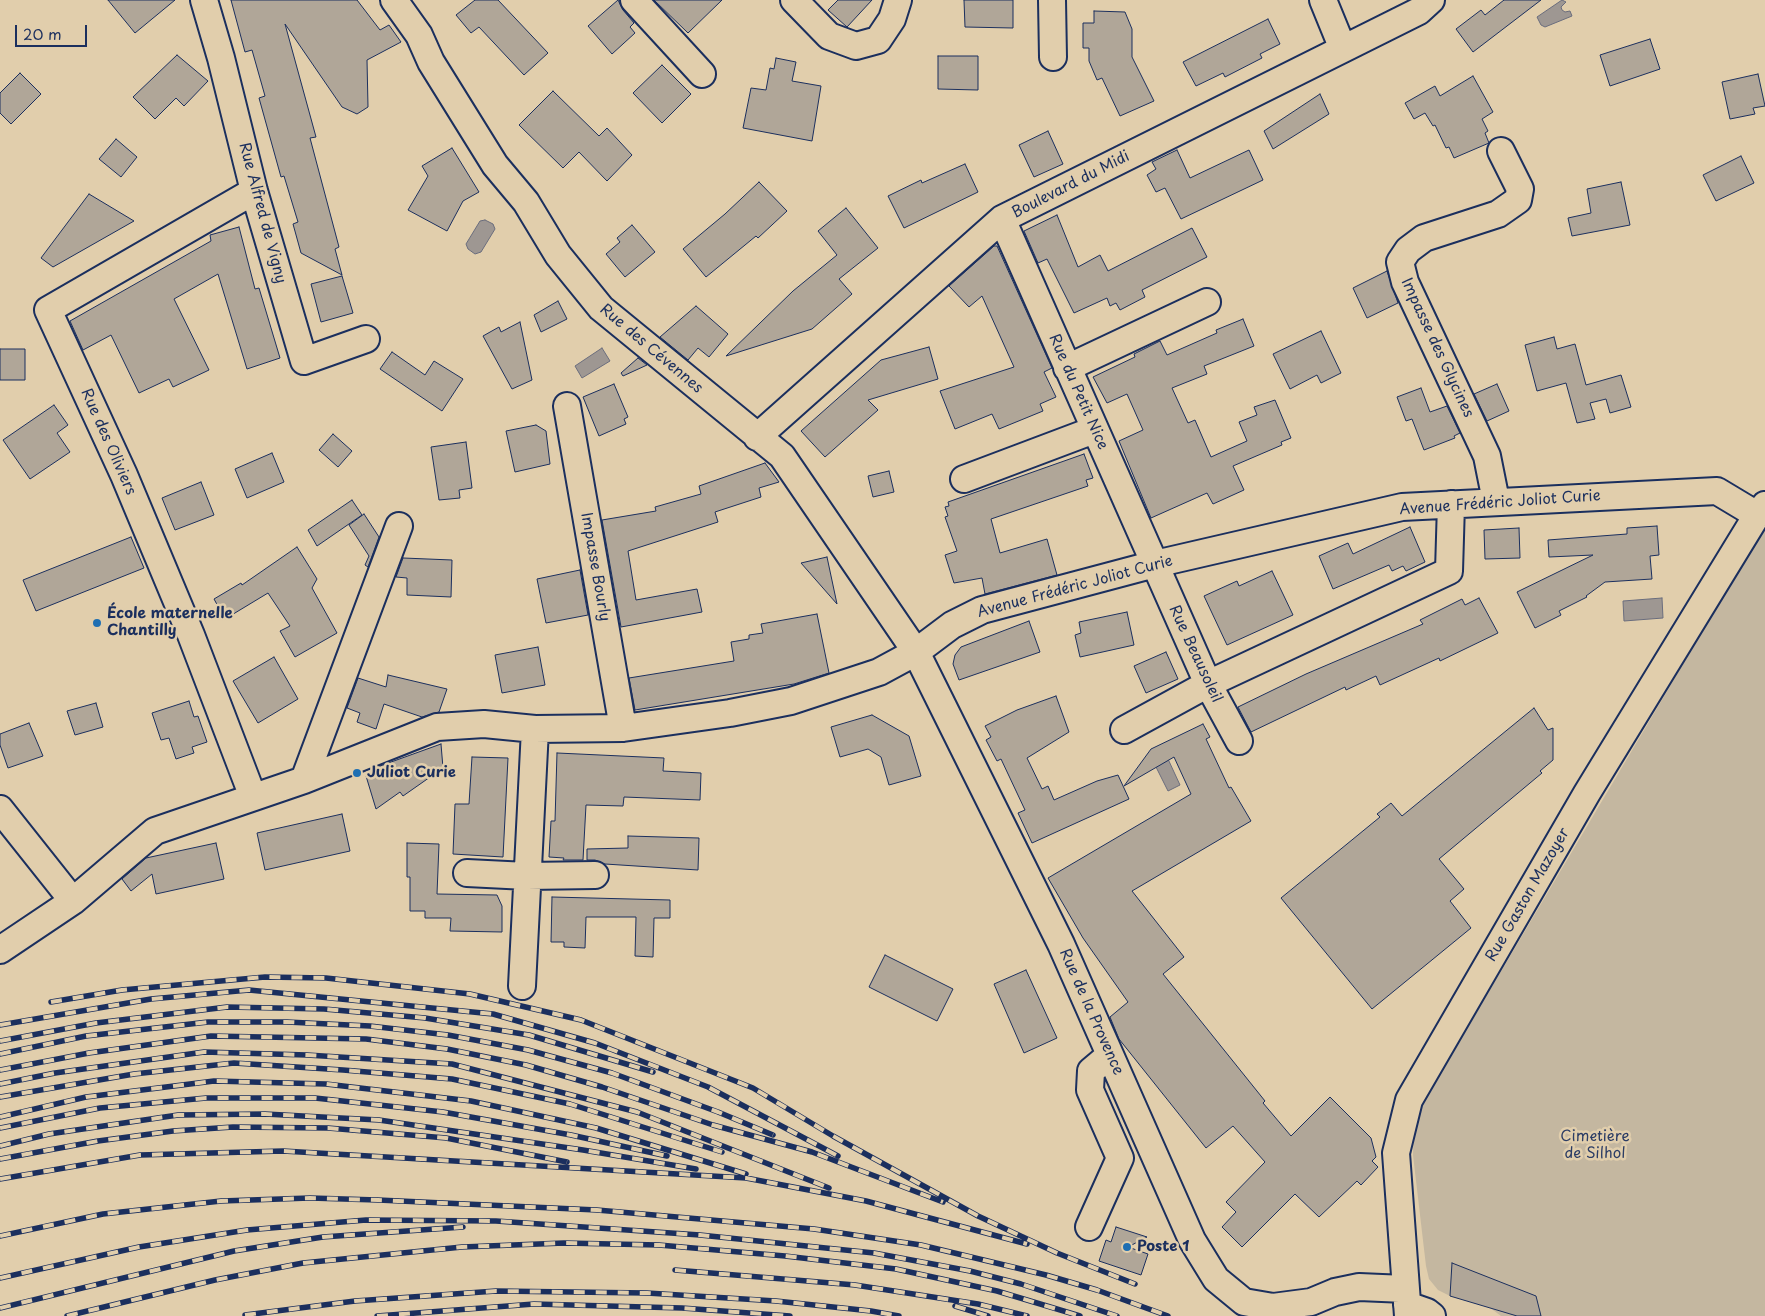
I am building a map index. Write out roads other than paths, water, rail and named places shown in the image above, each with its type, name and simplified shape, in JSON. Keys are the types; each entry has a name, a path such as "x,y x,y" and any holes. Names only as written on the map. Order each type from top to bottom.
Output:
{"street":[{"name":"Rue Alfred de Vigny","path":"204,0 222,58 254,191 304,362 366,339"},
{"path":"634,0 702,74"},
{"path":"794,0 829,36 856,46 878,40 892,19 898,0"},
{"path":"1052,0 1053,57"},
{"path":"1323,0 1343,49"},
{"name":"Boulevard du Midi","path":"756,437 1002,219 1419,11 1431,0"},
{"name":"Rue des Cévennes","path":"403,3 430,62 495,165 526,202 558,255 602,308 756,437 782,456 916,652"},
{"name":"Impasse des Glycines","path":"1496,501 1487,456 1404,282 1400,262 1408,250 1424,238 1498,214 1518,200 1520,189 1501,151"},
{"name":"Rue des Oliviers","path":"253,797 191,635 124,474 48,310 254,191"},
{"name":"Rue du Petit Nice","path":"1002,219 1155,564"},
{"path":"1067,368 1207,302"},
{"name":"Impasse Bourly","path":"567,406 623,728"},
{"path":"964,479 1094,430"},
{"name":"Avenue Frédéric Joliot Curie","path":"0,950 73,901 155,831 304,780 437,727 484,724 535,728 623,728 730,713 791,701 879,672 916,652 952,625 982,610 1155,564 1402,507 1718,491 1761,510"},
{"path":"1124,730 1208,684 1449,571 1451,504"},
{"name":"Rue Gaston Mazoyer","path":"1407,1303 1396,1153 1409,1100 1587,793 1761,510"},
{"path":"304,780 399,526"},
{"name":"Rue Beausoleil","path":"1155,564 1208,684 1239,742"},
{"name":"Rue de la Provence","path":"916,652 1061,944 1192,1240 1216,1279 1244,1302 1273,1307 1316,1309 1335,1292 1359,1286 1407,1303"},
{"path":"522,986 535,728"},
{"path":"0,809 73,901"},
{"path":"467,873 527,876 595,875"},
{"path":"1089,1227 1120,1158 1090,1090 1091,1071 1110,1055"},
{"path":"1407,1303 1432,1316"}],"railway":[{"path":"51,1002 122,990 265,977 326,978 470,994 581,1020 753,1088 833,1136 978,1216 1057,1253 1135,1284"},
{"path":"0,1025 151,999 249,990 493,1014 595,1043 708,1087 838,1156"},
{"path":"0,1041 96,1023 227,1007 324,1009 425,1018 529,1035 653,1072"},
{"path":"0,1054 86,1036 208,1022 287,1022 370,1026 448,1035 528,1050 612,1073 718,1112 773,1135"},
{"path":"0,1070 89,1053 211,1036 366,1039 447,1049 526,1065 602,1087 713,1125 812,1152 943,1202"},
{"path":"0,1084 55,1073 204,1052 307,1055 452,1064 637,1112 829,1188"},
{"path":"0,1097 134,1074 234,1063 343,1070 452,1079 570,1104 722,1152"},
{"path":"0,1117 86,1097 214,1081 326,1084 471,1101 596,1128 746,1174"},
{"path":"0,1128 100,1108 206,1098 315,1098 443,1112 571,1135 667,1156"},
{"path":"0,1146 49,1134 178,1115 265,1114 379,1120 583,1150 696,1169"},
{"path":"0,1159 98,1141 173,1131 233,1127 328,1128 446,1138 567,1162"},
{"path":"0,1179 140,1155 283,1151 746,1178 866,1201 1027,1244"},
{"path":"0,1236 103,1214 221,1201 310,1198 597,1210 814,1229 921,1245 1046,1275 1097,1290 1168,1316"},
{"path":"0,1278 139,1247 247,1230 366,1220 496,1221 700,1235 874,1253 970,1271 1021,1284 1117,1316"},
{"path":"0,1308 234,1251 323,1237 463,1227"},
{"path":"67,1316 215,1280 303,1263 462,1247 564,1243 659,1245 785,1256 896,1269 997,1291 1080,1316"},
{"path":"675,1270 855,1285 978,1304 1027,1316"},
{"path":"245,1315 355,1301 496,1291 647,1293 776,1301 871,1311 899,1316"},
{"path":"377,1316 534,1304 682,1308 790,1316"},
{"path":"955,1306 988,1316"}],"place":[{"name":"École maternelle Chantilly","path":"97,623"},
{"name":"Juliot Curie","path":"357,773"},
{"name":"Poste 1","path":"1127,1247"}],"park label":[{"name":"Cimetière de Silhol","path":"1595,1146"}]}
